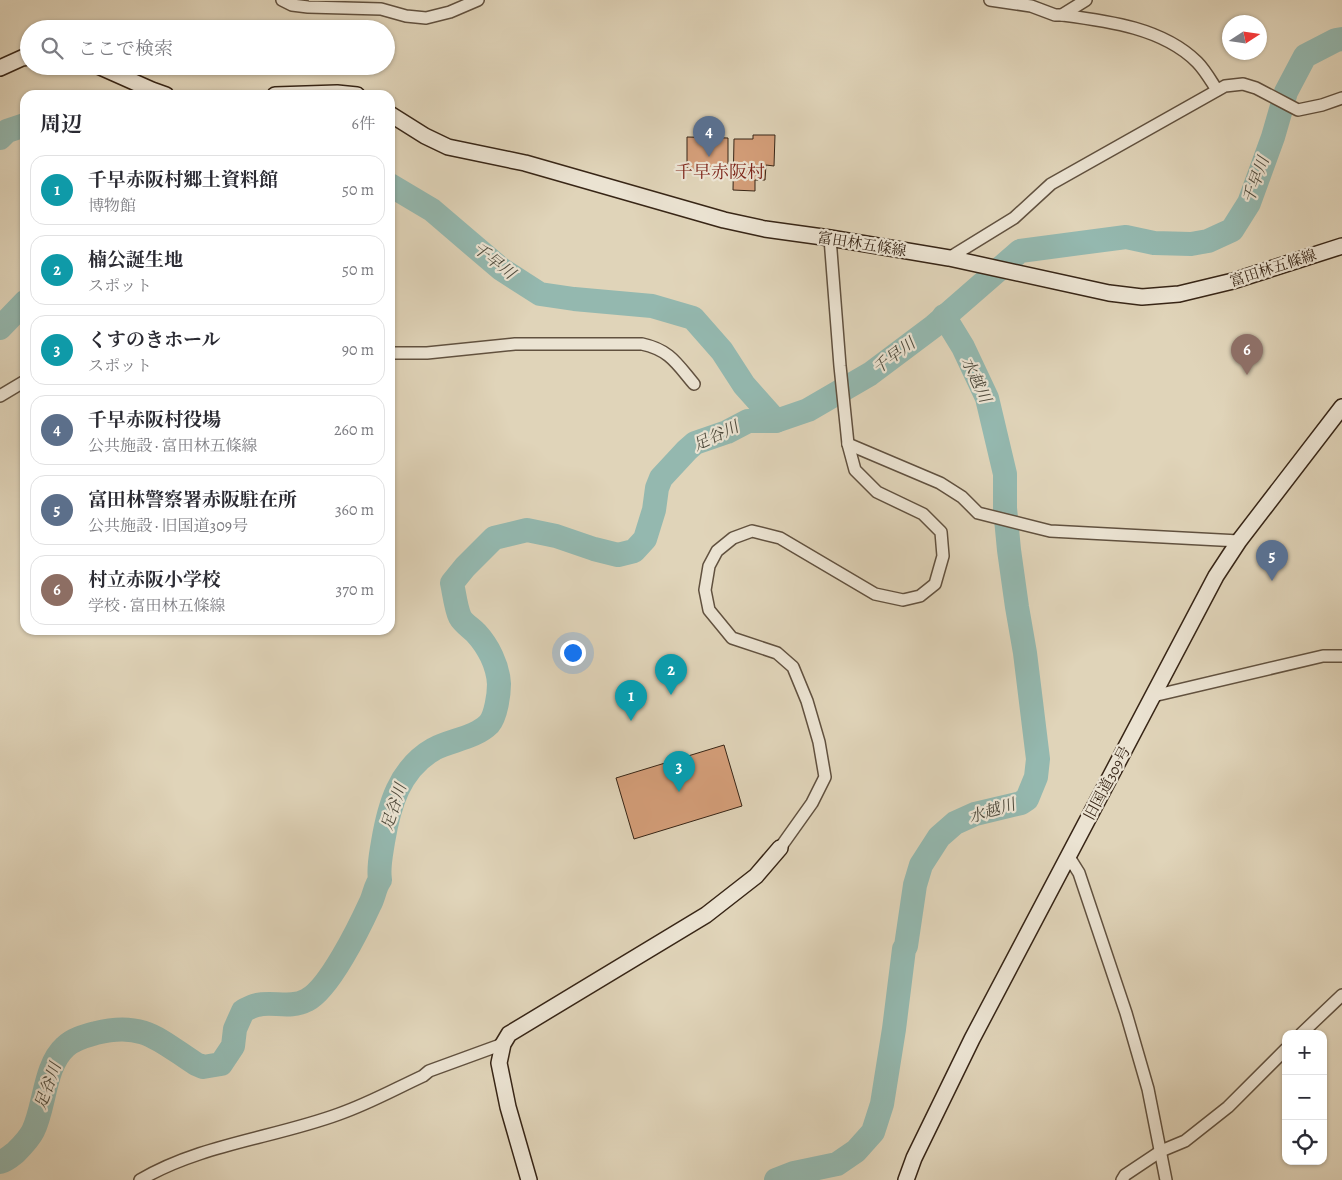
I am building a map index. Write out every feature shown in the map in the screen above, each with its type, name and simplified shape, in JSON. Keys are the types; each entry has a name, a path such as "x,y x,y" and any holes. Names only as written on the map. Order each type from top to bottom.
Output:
{"street":[{"path":"282,0 292,5 308,7 381,8 406,16 426,18 450,12 478,0"},
{"path":"992,0 1031,6 1055,15 1103,20 1162,37 1197,62 1217,90"},
{"path":"1062,15 1086,0"},
{"path":"0,68 20,59"},
{"path":"118,75 152,90"},
{"path":"949,258 1014,218 1051,184 1225,86 1243,84 1261,90 1298,110 1342,98"},
{"name":"富田林五條線","path":"395,117 425,136 448,147 525,163 724,220 765,229 949,258 1109,293 1142,297 1179,294 1233,281 1342,246"},
{"path":"529,1180 508,1107 499,1063 503,1044 510,1034 706,915 756,876 780,848 812,803 825,777 819,742 807,700 793,667 777,653 732,638 710,610 705,590 709,566 717,551 733,538 752,531 780,538 875,594 903,600 920,596 935,584 943,556 941,532 923,514 877,492 855,470 848,444 830,238"},
{"path":"395,353 427,353 515,344 642,344 656,347 668,354 694,384"},
{"path":"0,396 20,384"},
{"name":"旧国道309号","path":"906,1180 914,1158 972,1039 1216,576 1239,541 1342,407"},
{"path":"848,444 940,483 962,497 978,514 1050,531 1239,541"},
{"path":"1154,696 1323,656 1342,656"},
{"path":"1069,857 1079,873 1126,1013 1148,1089 1166,1180"},
{"path":"1305,1030 1341,998"},
{"path":"140,1180 160,1169 217,1149 340,1114 423,1076 429,1071 503,1044"},
{"path":"1122,1180 1125,1175 1161,1151 1185,1141 1228,1106 1282,1053"}],"building":[{"path":"753,135 775,135 774,166 766,165 765,180 755,180 755,191 733,190 734,139 753,139"},
{"path":"687,137 728,138 728,170 687,170"},
{"path":"724,745 742,806 634,839 616,778"}],"waterway":[{"name":"足谷川","path":"0,1162 16,1152 31,1134 37,1121 53,1065 65,1047 79,1038 112,1030 126,1029 139,1031 160,1040 203,1067 221,1064 233,1046 235,1029 243,1011 263,1004 301,1003 316,994 325,984 351,942 380,880 379,870 385,828 393,802 404,778 422,757 434,749 477,733 489,724 494,716 499,688 497,670 485,644 460,617 452,583 494,538 527,530 556,536 618,555 634,551 645,539 661,478 695,443 727,432 748,421 776,421 808,410 870,374 934,326 1020,251 1126,237 1154,243 1191,244 1208,241 1232,230 1249,203 1273,137 1286,92 1305,56 1336,40 1342,39"},
{"name":"千早川","path":"0,138 7,131 20,127"},
{"name":"千早川","path":"395,188 432,210 501,269 540,294 652,306 693,318 722,351 744,385 776,421"},
{"path":"0,328 20,307"},
{"name":"水越川","path":"776,1180 794,1173 837,1164 856,1151 873,1132 882,1104 904,949 915,885 921,865 939,837 955,823 975,814 1021,803 1027,799 1036,777 1038,759 1025,653 1009,550 1005,508 1005,474 987,398 963,347 944,316"}],"place":[{"name":"千早赤阪村役場","path":"709,157"},
{"name":"村立赤阪小学校","path":"1247,375"},
{"name":"富田林警察署赤阪駐在所","path":"1272,581"},
{"name":"楠公誕生地","path":"671,695"},
{"name":"千早赤阪村郷土資料館","path":"631,721"},
{"name":"くすのきホール","path":"679,792"}],"district":[{"name":"千早赤阪村","path":"720,172"}]}
